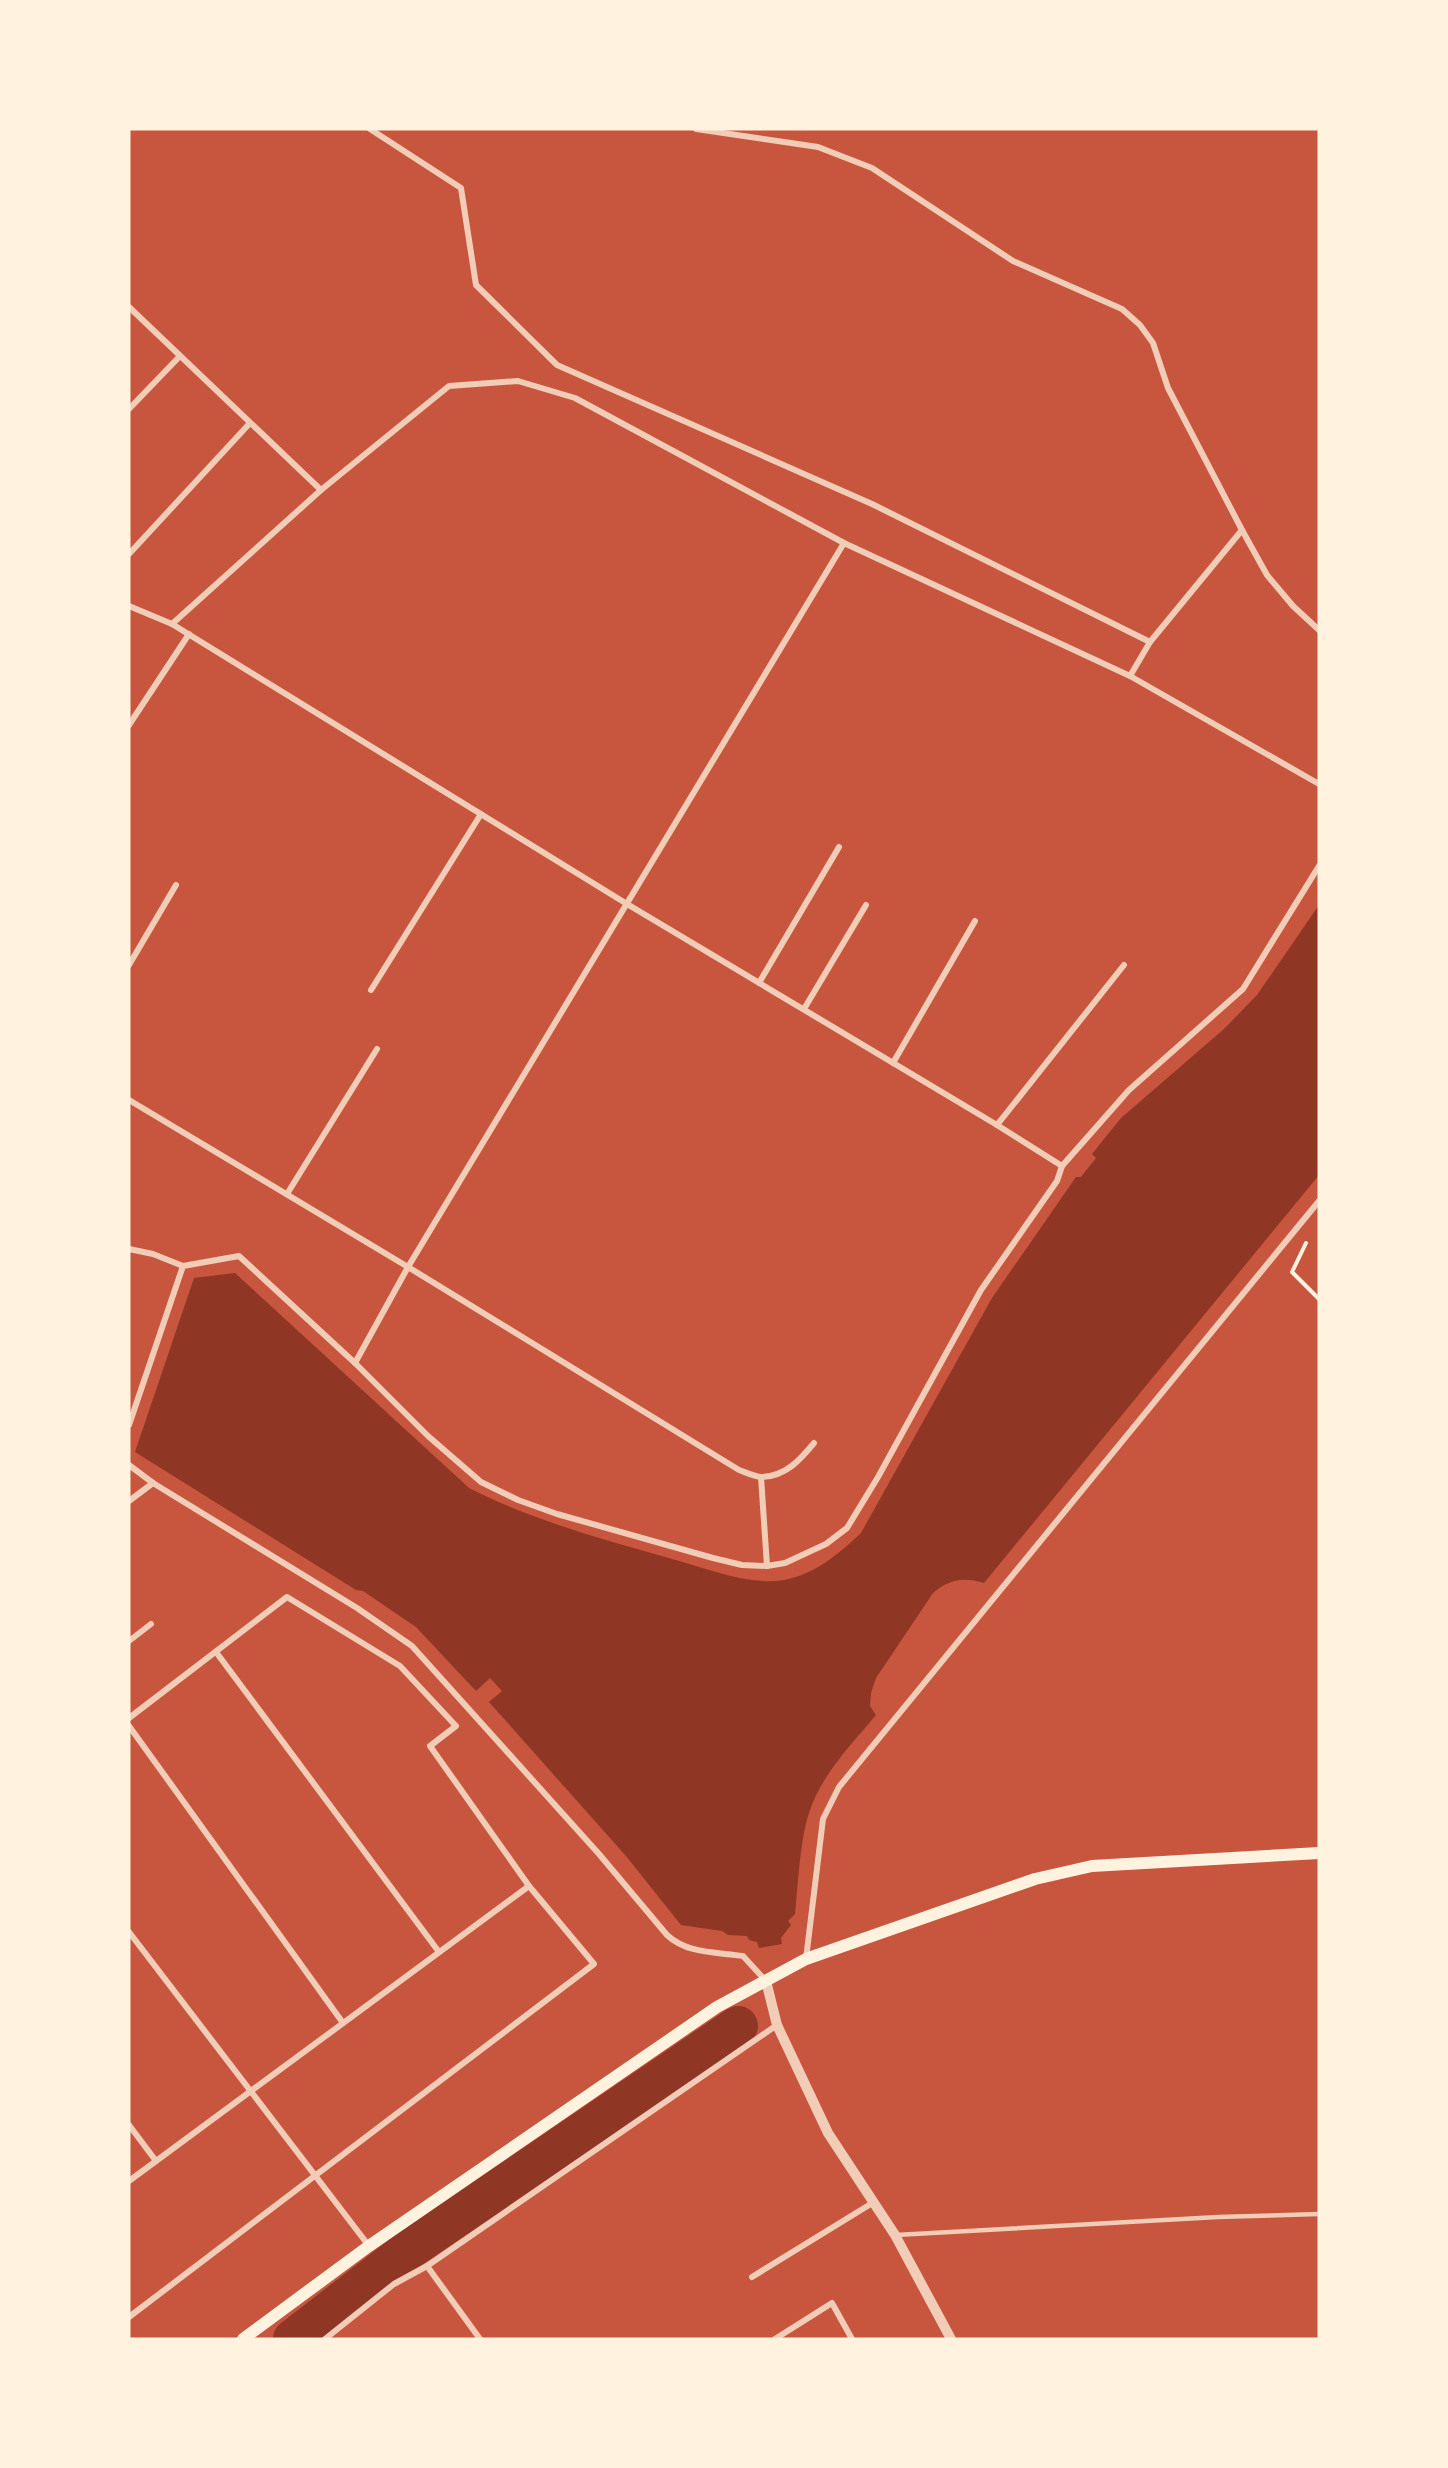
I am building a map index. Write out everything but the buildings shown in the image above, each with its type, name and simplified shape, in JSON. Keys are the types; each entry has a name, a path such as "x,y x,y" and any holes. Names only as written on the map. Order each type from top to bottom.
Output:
{"main road":[{"path":"243,2339 369,2246 717,2007 806,1959 1035,1879 1092,1866 1319,1853"}],"street":[{"path":"370,129 460,188 476,285 557,365 872,504 1150,642"},
{"path":"696,129 818,147 872,168 1013,261 1122,309 1140,326 1153,343 1168,388 1267,575 1293,606 1319,630"},
{"path":"129,307 321,490"},
{"path":"129,409 180,356"},
{"path":"172,624 321,490 449,386 518,381 575,398 844,543 1130,676 1319,784"},
{"path":"129,554 250,423"},
{"path":"1130,676 1150,642 1242,530"},
{"path":"355,1363 408,1267 844,543"},
{"path":"129,606 172,624 189,634 627,904 1062,1166"},
{"path":"129,725 189,634"},
{"path":"370,990 481,814"},
{"path":"759,983 839,847"},
{"path":"129,1249 153,1254 183,1266 239,1256 355,1363 428,1436 481,1482 518,1500 557,1514 742,1565 767,1566 784,1563 826,1544 847,1528 878,1477 981,1290 1057,1181 1062,1166 1129,1090 1243,989 1319,866"},
{"path":"129,965 176,885"},
{"path":"804,1009 866,905"},
{"path":"893,1063 975,921"},
{"path":"997,1125 1124,965"},
{"path":"287,1194 377,1049"},
{"path":"129,1100 408,1267 739,1470 761,1477 798,1464 814,1443"},
{"path":"806,1959 823,1819 839,1787 1319,1202"},
{"path":"129,1425 183,1266"},
{"path":"129,1465 153,1483 357,1608 412,1646 599,1854 676,1944 690,1949 743,1956 765,1981 777,2025 828,2133 895,2235 951,2339"},
{"path":"761,1477 767,1566"},
{"path":"129,1501 153,1483"},
{"path":"129,1719 287,1597 400,1666 456,1726 430,1746 529,1886 594,1964 129,2318"},
{"path":"129,1641 150,1624"},
{"path":"216,1652 439,1952"},
{"path":"129,1726 343,2023"},
{"path":"129,2181 529,1886"},
{"path":"129,1932 249,2092 369,2246"},
{"path":"325,2339 394,2284 427,2266 777,2025"},
{"path":"129,2125 156,2161"},
{"path":"752,2277 874,2202"},
{"path":"427,2266 480,2339"},
{"path":"775,2339 832,2303 852,2339"}],"lane":[{"path":"895,2235 1218,2217 1319,2214"}],"path":[{"path":"1310,1233 1292,1272 1319,1299"}],"shaded area":[{"path":"1319,905 1319,1175 984,1583 957,1580 933,1593 876,1678 870,1706 876,1715 829,1773 814,1799 803,1836 795,1914 788,1921 791,1925 781,1938 782,1944 759,1948 757,1942 749,1940 747,1936 728,1935 722,1931 681,1925 626,1856 489,1702 502,1691 490,1678 476,1691 416,1627 363,1591 356,1590 135,1452 194,1278 235,1273 469,1488 518,1510 569,1528 727,1575 756,1581 770,1581 784,1580 806,1573 835,1555 861,1533 992,1298 1076,1177 1081,1177 1096,1158 1092,1154 1121,1118 1224,1029 1257,995"}],"waterway":[{"path":"293,2339 407,2251 738,2026"}]}
